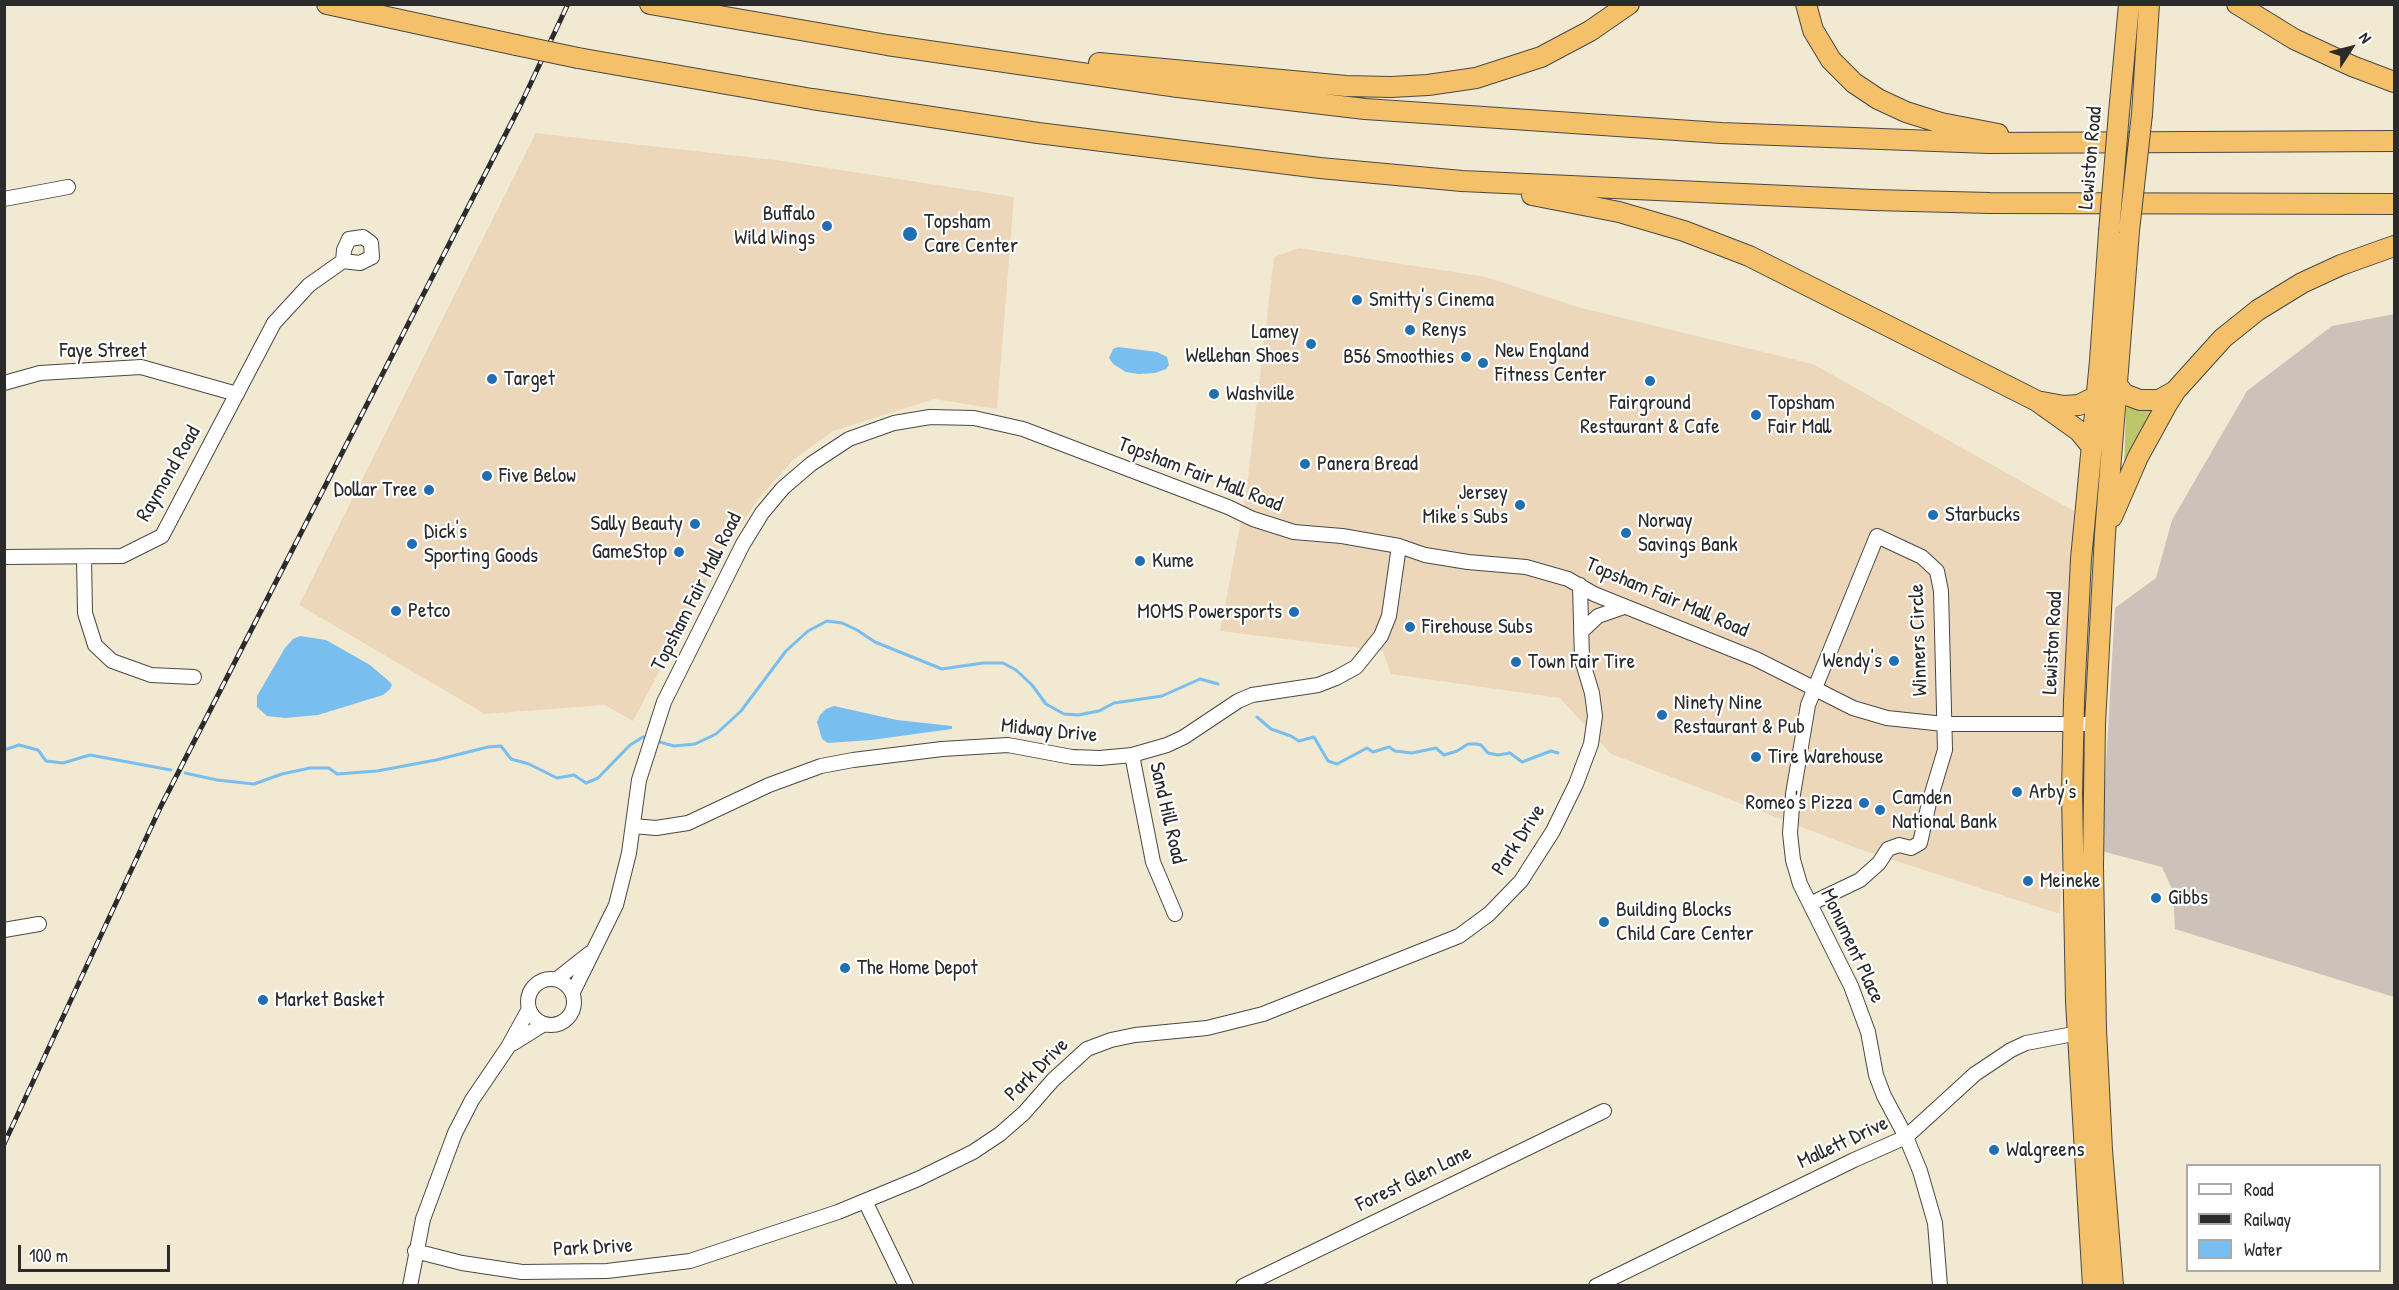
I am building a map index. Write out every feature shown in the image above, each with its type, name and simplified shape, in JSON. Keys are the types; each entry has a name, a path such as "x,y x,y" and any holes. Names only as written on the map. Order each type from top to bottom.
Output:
{"highway":[{"path":"327,4 578,58 812,99 1038,133 1320,168 1462,181 1873,200 2394,204"},
{"path":"650,4 887,45 1002,62 1178,87 1365,109 1721,133 1988,143 2394,141"},
{"path":"1002,62 1016,55 1346,86 1411,87 1476,78 1541,57 1584,35 1629,4"},
{"path":"1806,4 1813,30 1831,60 1854,83 1878,99 1906,112 1941,123 2057,144"},
{"name":"Lewiston Road","path":"2093,1286 2087,1031 2072,804 2073,723 2081,559 2097,396 2129,4"},
{"name":"Lewiston Road","path":"2113,1286 2102,1150 2087,1031 2095,724 2105,534 2150,4"},
{"path":"2237,4 2294,39 2352,66 2394,82"},
{"path":"1462,181 1495,190 1549,197 1619,212 1716,243 1806,283 1911,339 1989,375 2037,401 2079,431 2092,447"},
{"path":"2105,534 2138,457 2176,390 2223,338 2266,304 2312,278 2357,258 2394,246"},
{"path":"2100,361 2117,386 2128,397 2146,401 2159,400 2176,390"},
{"path":"2037,401 2070,406 2079,405 2117,386"}],"street":[{"path":"4,199 68,187"},
{"name":"Raymond Road","path":"4,557 122,556 162,536 274,323 309,285 343,261"},
{"name":"Faye Street","path":"4,383 40,372 141,367 237,394"},
{"name":"Topsham Fair Mall Road","path":"573,992 616,905 633,826 639,780 664,702 717,593 762,513 783,488 823,455 849,439 894,423 930,417 974,418 1023,429 1283,529 1399,546 1425,555 1526,567 1568,579 1624,607 1756,659 1853,708 1887,718 1944,724 2095,724"},
{"name":"Winners Circle","path":"1815,687 1877,536 1922,557 1937,571 1941,591 1944,724"},
{"name":"Midway Drive","path":"633,826 656,828 688,823 780,780 821,766 853,760 942,749 1008,745 1072,757 1100,758 1132,755 1167,745 1184,737 1238,701 1252,695 1318,685 1356,667 1381,636 1389,616 1399,546"},
{"path":"84,557 85,613 95,645 112,661 151,675 194,677"},
{"name":"Park Drive","path":"415,1251 462,1263 522,1272 607,1271 690,1261 865,1201 927,1175 973,1152 1000,1134 1024,1113 1053,1080 1087,1049 1111,1040 1135,1035 1207,1028 1263,1014 1459,936 1489,914 1521,881 1553,831 1576,784 1591,744 1595,724 1595,707 1582,660 1580,585"},
{"path":"1581,632 1598,616 1624,607"},
{"name":"Monument Place","path":"1815,687 1808,705 1792,794 1790,833 1793,860 1800,884 1861,1010 1868,1032 1876,1075 1920,1172 1933,1213 1940,1286"},
{"path":"1810,904 1860,880 1893,846 1911,848 1920,843 1929,802 1943,762 1944,724"},
{"name":"Sand Hill Road","path":"1132,755 1153,862 1175,914"},
{"path":"4,930 39,924"},
{"name":"Topsham Fair Mall Road","path":"557,979 596,947"},
{"path":"410,1286 423,1219 455,1133 472,1100 508,1047 529,1009 529,994 535,985 544,979 557,979 566,984 573,992 574,1004 571,1015 556,1024 544,1024 508,1047"},
{"path":"529,1009 535,1019 544,1024"},
{"name":"Mallett Drive","path":"1596,1286 1906,1137 1975,1074 1997,1058 2026,1043 2087,1031"},
{"name":"Forest Glen Lane","path":"1243,1286 1604,1111"},
{"path":"865,1201 906,1286"}],"shaded area":[{"path":"536,133 783,161 1014,197 997,409 934,399 833,431 793,460 759,498 724,549 633,721 605,705 485,714 299,605"},
{"name":"Topsham Fair Mall","path":"1299,248 1486,277 1581,308 1813,364 2074,511 2060,914 1859,849 1611,754 1560,698 1391,674 1383,651 1220,631 1246,495 1274,257"},
{"path":"2394,314 2394,997 2175,929 2173,891 2162,867 2101,851 2115,608 2156,578 2172,520 2247,391 2332,326"}],"green space":[{"path":"2128,406 2158,406 2124,466 2126,408"}],"water":[{"path":"1118,347 1157,352 1167,357 1169,365 1166,369 1155,373 1126,372 1113,364 1109,358 1113,349"},
{"path":"300,636 326,640 370,665 390,682 392,685 390,689 383,695 318,715 285,718 267,716 257,707 257,696 285,648 293,639"},
{"path":"834,706 897,720 952,726 952,729 871,740 828,743 822,739 817,722 826,709"}],"waterway":[{"path":"656,741 674,746 695,744 716,734 741,711 786,651 808,631 827,621 842,623 875,642 942,669 983,663 1003,663 1016,670 1032,685 1046,704 1064,714 1078,715 1099,711 1114,703 1162,696 1200,679 1218,684"},
{"path":"1257,717 1271,729 1299,741 1314,737 1328,761 1337,764 1367,748 1373,752 1389,747 1395,751 1412,753 1436,748 1444,755 1468,744 1477,744 1488,753 1498,755 1510,753 1522,762 1551,751 1558,753"},
{"path":"185,773 217,780 254,784 282,774 310,768 329,768 337,774 377,771 501,746 511,759 529,764 557,778 574,775 586,783 598,778 630,745 643,737 647,738"},
{"path":"4,750 19,745 38,750 46,761 63,763 90,755 171,770"}],"railway":[{"path":"4,1144 161,806 521,104 568,4"}],"place":[{"name":"Buffalo Wild Wings","path":"827,226"},
{"name":"Topsham Care Center","path":"910,234"},
{"name":"Smitty's Cinema","path":"1357,300"},
{"name":"Renys","path":"1410,330"},
{"name":"Lamey Wellehan Shoes","path":"1311,344"},
{"name":"B56 Smoothies","path":"1466,357"},
{"name":"New England Fitness Center","path":"1483,363"},
{"name":"Target","path":"492,379"},
{"name":"Fairground Restaurant & Cafe","path":"1650,381"},
{"name":"Washville","path":"1214,394"},
{"name":"Topsham Fair Mall","path":"1756,415"},
{"name":"Panera Bread","path":"1305,464"},
{"name":"Five Below","path":"487,476"},
{"name":"Dollar Tree","path":"429,490"},
{"name":"Jersey Mike's Subs","path":"1520,505"},
{"name":"Starbucks","path":"1933,515"},
{"name":"Sally Beauty","path":"695,524"},
{"name":"Norway Savings Bank","path":"1626,533"},
{"name":"Dick's Sporting Goods","path":"412,544"},
{"name":"GameStop","path":"679,552"},
{"name":"Kume","path":"1140,561"},
{"name":"Petco","path":"396,611"},
{"name":"MOMS Powersports","path":"1294,612"},
{"name":"Firehouse Subs","path":"1410,627"},
{"name":"Wendy's","path":"1894,661"},
{"name":"Town Fair Tire","path":"1516,662"},
{"name":"Ninety Nine Restaurant & Pub","path":"1662,715"},
{"name":"Tire Warehouse","path":"1756,757"},
{"name":"Arby's","path":"2017,792"},
{"name":"Romeo's Pizza","path":"1864,803"},
{"name":"Camden National Bank","path":"1880,810"},
{"name":"Meineke","path":"2028,881"},
{"name":"Gibbs","path":"2156,898"},
{"name":"Building Blocks Child Care Center","path":"1604,922"},
{"name":"The Home Depot","path":"845,968"},
{"name":"Market Basket","path":"263,1000"},
{"name":"Walgreens","path":"1994,1150"}]}
